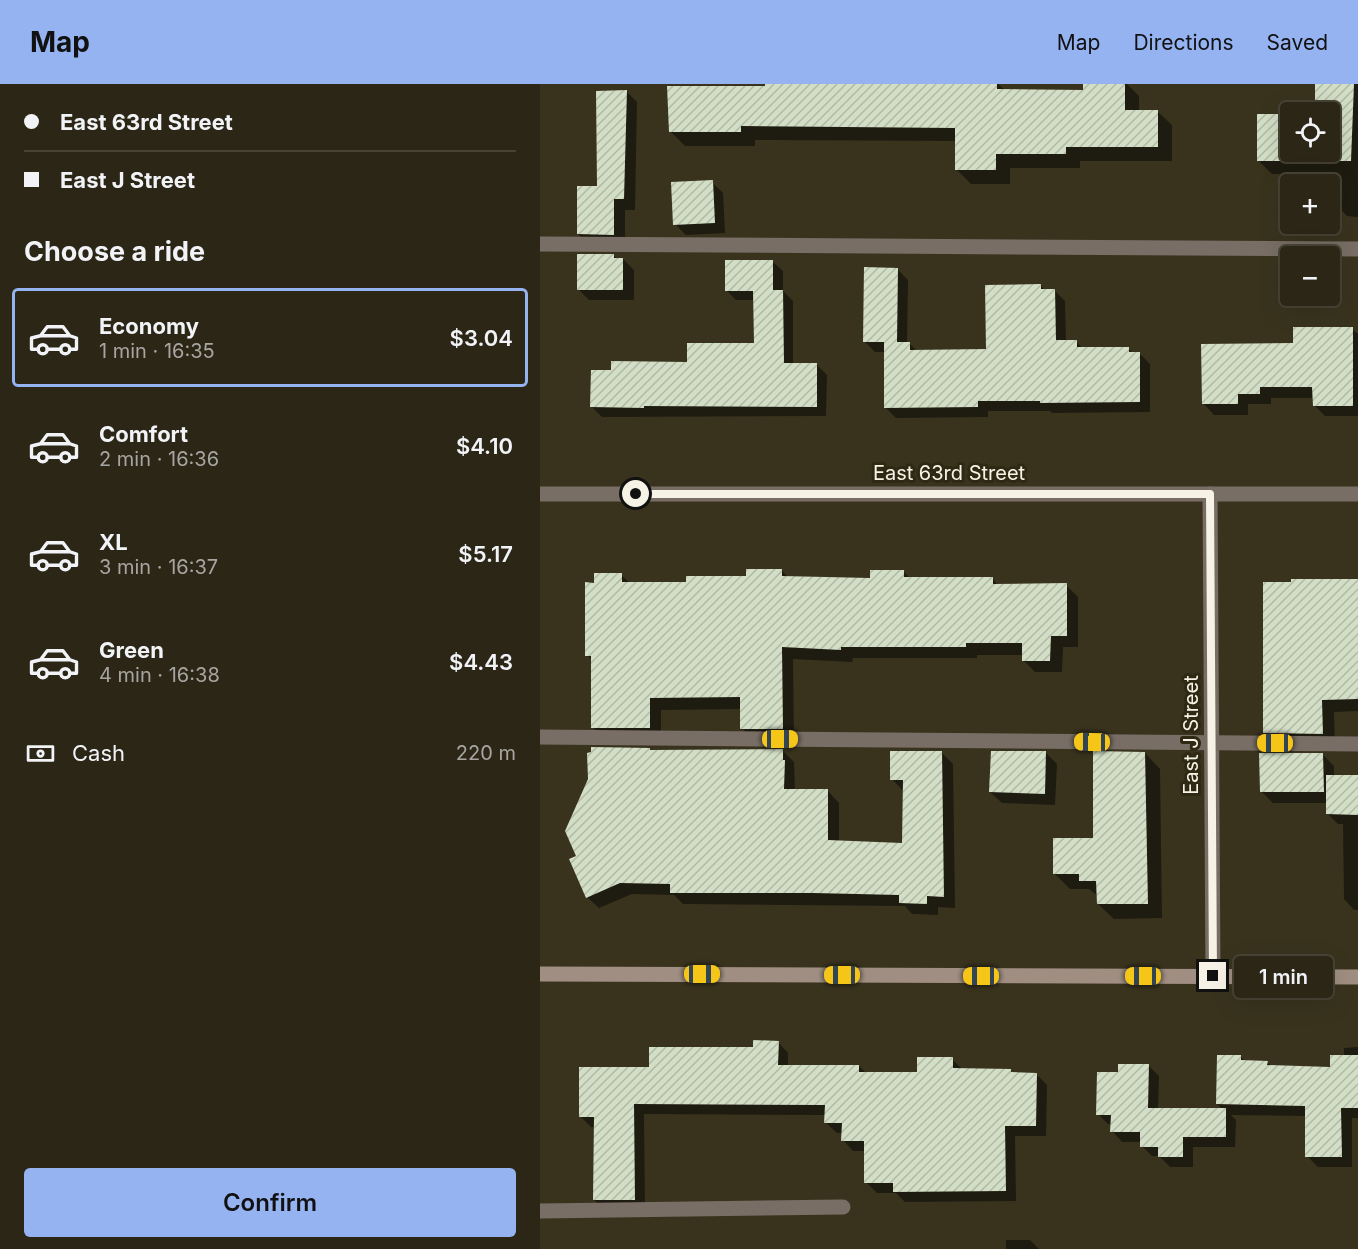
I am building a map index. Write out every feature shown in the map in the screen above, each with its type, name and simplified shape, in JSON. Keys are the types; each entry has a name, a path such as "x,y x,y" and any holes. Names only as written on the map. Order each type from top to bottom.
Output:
{"street":[{"path":"540,244 1358,249"},
{"name":"East 63rd Street","path":"540,494 1358,494"},
{"name":"East J Street","path":"1210,494 1213,976"},
{"path":"540,737 1358,744"},
{"path":"540,974 1358,977"},
{"path":"540,1211 843,1208"}],"building":[{"path":"765,84 997,84 997,89 1083,90 1083,84 1125,84 1125,110 1158,110 1158,147 1066,147 1066,154 996,154 996,170 955,170 955,128 741,126 741,132 669,132 667,86 765,86"},
{"path":"1315,84 1354,84 1351,161 1340,161 1340,102 1315,102"},
{"path":"627,90 624,199 614,199 614,235 577,234 577,186 597,186 596,91"},
{"path":"1257,114 1280,114 1280,161 1257,161"},
{"path":"713,180 715,223 673,225 671,182"},
{"path":"577,254 614,254 614,258 623,258 623,290 577,290"},
{"path":"725,260 773,260 773,290 783,290 784,363 817,363 817,407 590,407 591,370 611,370 611,361 687,362 687,343 754,343 753,291 725,291"},
{"path":"864,267 898,268 897,342 910,342 910,350 986,349 985,285 1041,284 1041,289 1055,289 1056,340 1077,340 1077,347 1129,347 1129,352 1140,352 1140,402 978,401 978,407 884,408 884,342 863,342"},
{"path":"1293,327 1353,327 1353,406 1313,406 1312,387 1260,387 1260,394 1238,394 1238,404 1202,404 1201,344 1293,343"},
{"path":"746,569 782,569 782,576 870,578 870,570 904,570 904,577 993,577 993,584 1067,583 1067,636 1051,636 1050,661 1022,661 1022,643 966,643 966,647 841,647 841,650 782,647 783,729 740,729 740,697 650,698 650,728 591,728 591,656 585,656 585,582 594,583 594,573 622,573 622,582 686,582 686,576 746,576"},
{"path":"1291,579 1358,579 1358,699 1322,700 1323,734 1263,733 1263,582 1291,582"},
{"path":"591,747 650,748 650,750 783,749 784,789 828,789 828,840 902,843 903,780 890,780 890,751 942,751 944,897 927,896 927,904 899,903 899,895 670,893 670,884 620,883 586,898 569,859 576,856 565,831 588,779 587,753 591,752"},
{"path":"991,751 1046,751 1045,794 989,792"},
{"path":"1093,751 1145,752 1148,904 1097,904 1096,881 1079,881 1079,874 1053,874 1053,838 1093,838"},
{"path":"1259,753 1323,753 1324,792 1260,792"},
{"path":"1326,775 1358,775 1358,815 1326,814"},
{"path":"753,1040 779,1041 778,1065 859,1065 859,1072 917,1072 917,1057 953,1057 953,1068 1011,1069 1011,1072 1037,1073 1036,1126 1005,1126 1006,1191 893,1192 893,1183 864,1183 864,1141 841,1141 842,1123 824,1123 825,1105 634,1104 635,1200 593,1200 594,1117 579,1117 579,1067 649,1067 649,1047 753,1047"},
{"path":"1217,1055 1241,1055 1241,1060 1268,1061 1267,1065 1330,1067 1330,1055 1358,1055 1358,1108 1341,1108 1342,1157 1305,1157 1305,1106 1216,1104"},
{"path":"1118,1064 1149,1064 1148,1108 1226,1108 1226,1137 1183,1137 1183,1157 1158,1157 1158,1147 1140,1147 1140,1132 1110,1132 1111,1115 1096,1115 1097,1072 1118,1072"}],"route":[{"path":"636,494 1210,494 1213,976"}]}
